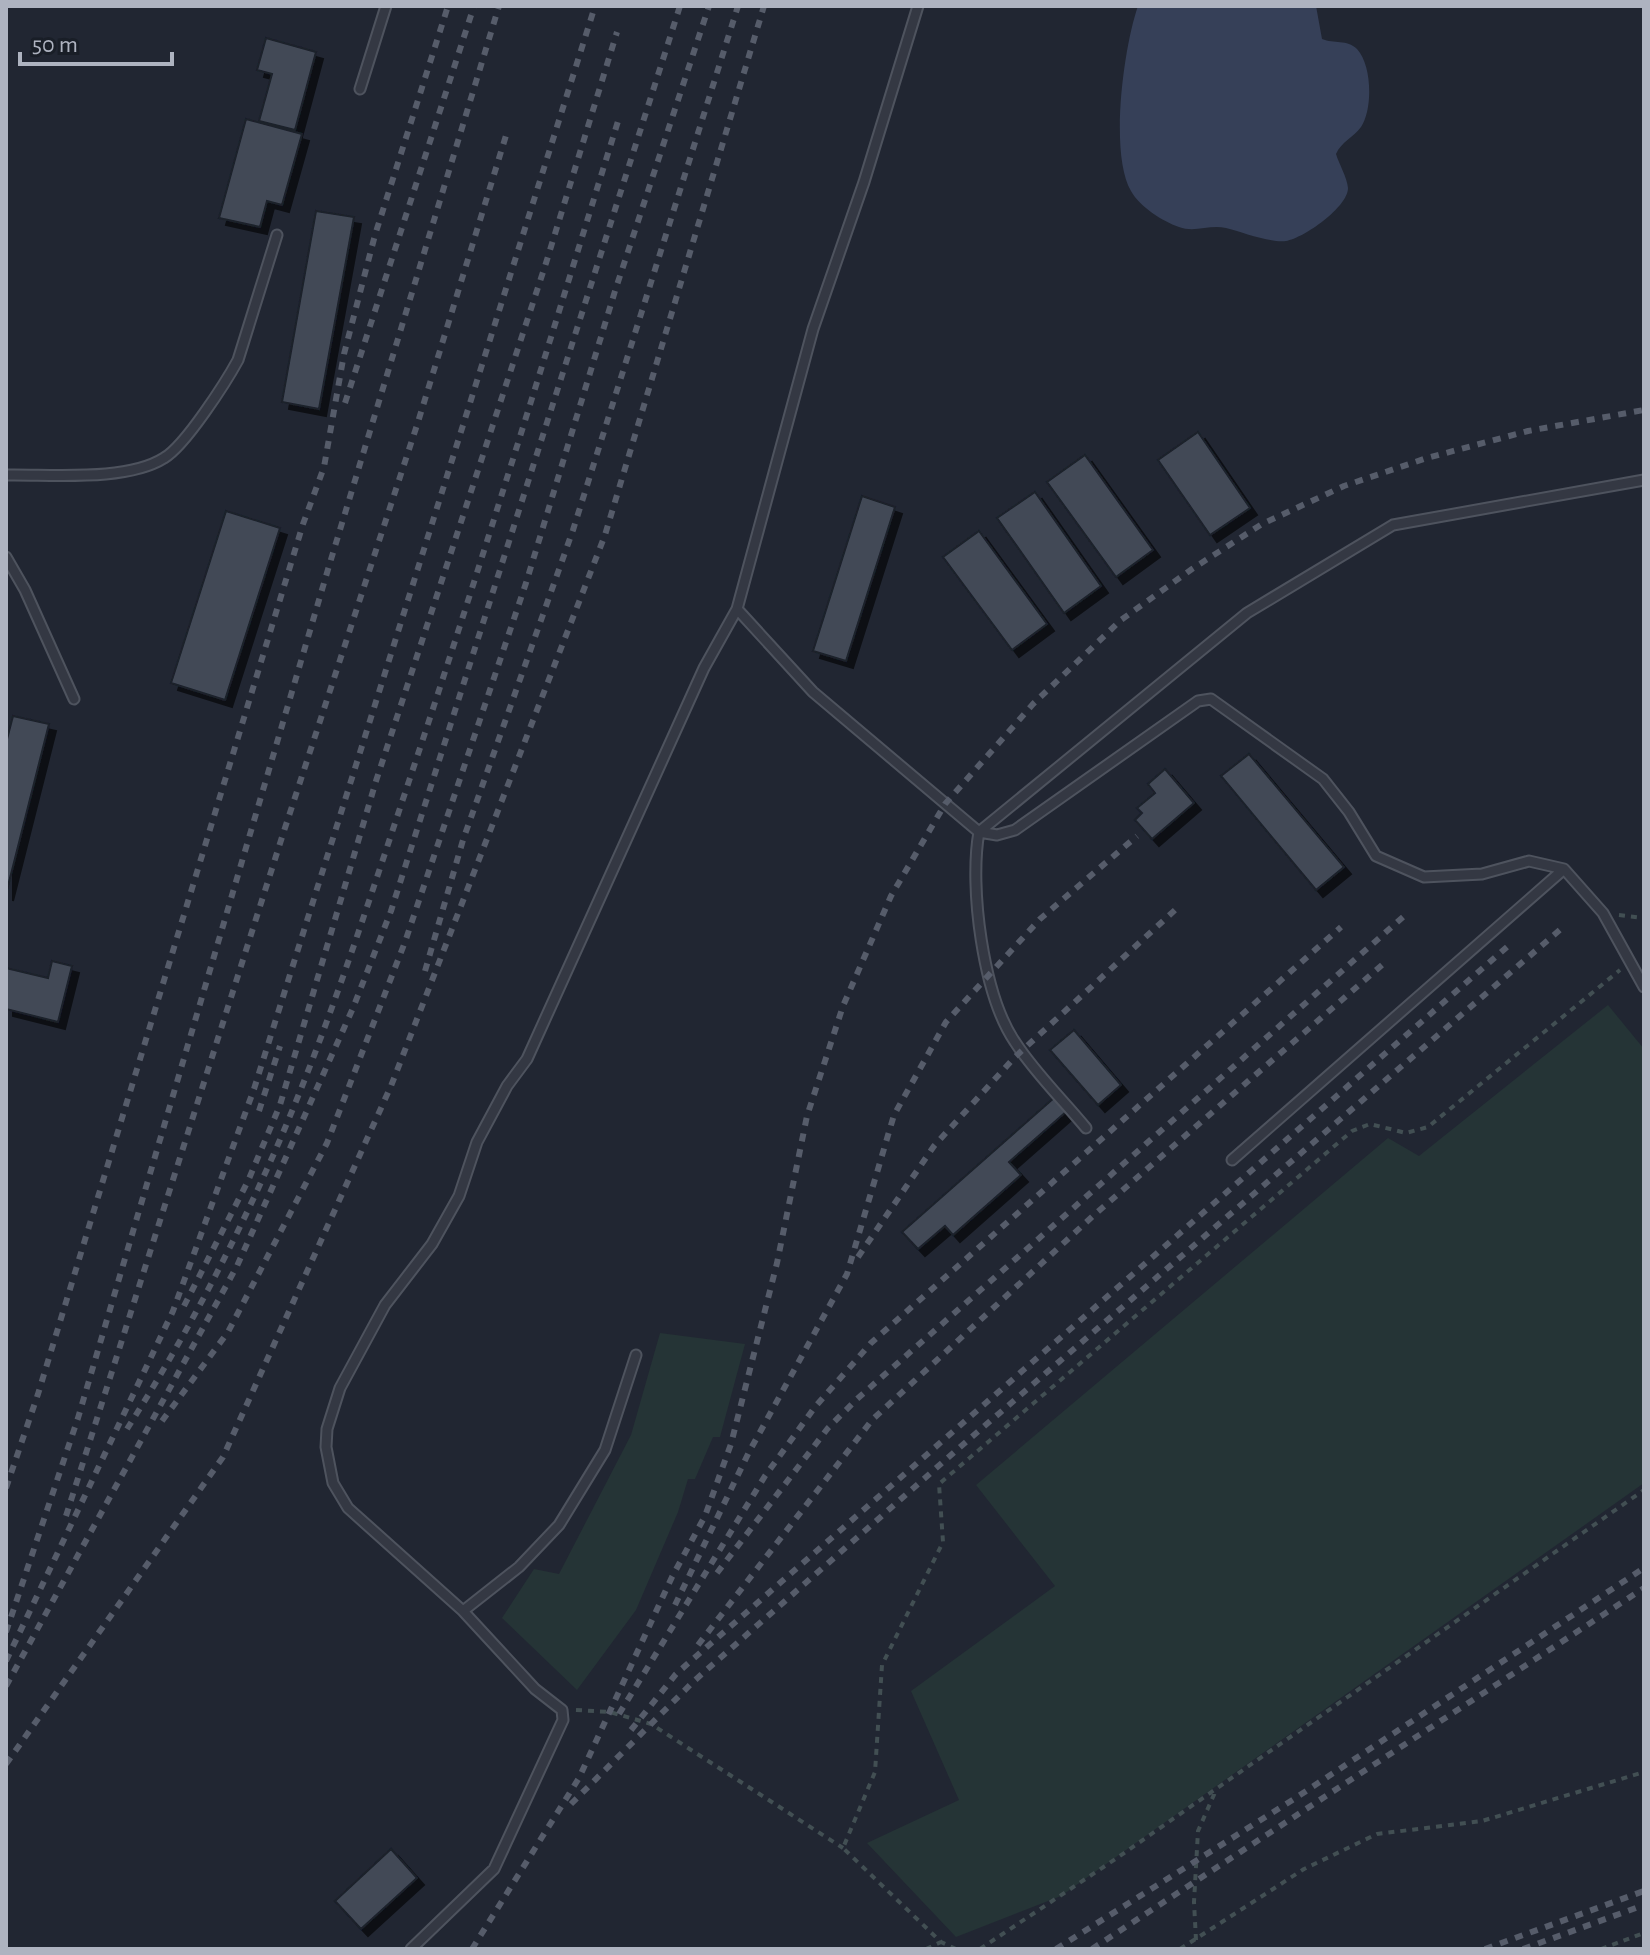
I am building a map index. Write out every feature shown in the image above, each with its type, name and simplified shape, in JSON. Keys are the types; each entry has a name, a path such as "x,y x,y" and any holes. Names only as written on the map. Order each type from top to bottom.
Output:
{"lane":[{"path":"360,89 386,6"},
{"path":"411,1949 494,1869 563,1720 562,1710 535,1689 463,1611 348,1508 333,1483 326,1447 327,1429 340,1388 385,1305 432,1244 459,1196 477,1142 507,1086 527,1059 704,668 737,609 813,329 864,182 918,6"},
{"path":"6,475 127,472 166,458 186,435 238,360 277,235"},
{"path":"1086,1128 1014,1042 996,1003 975,896 975,854 979,832 1247,613 1393,525 1644,480"},
{"path":"6,557 25,590 74,699"},
{"path":"737,609 813,692 979,832 997,835 1015,830 1198,701 1211,699 1323,779 1349,812 1376,856 1424,877 1482,874 1529,861 1564,869 1603,913 1644,987"},
{"path":"1232,1160 1564,869"},
{"path":"463,1611 519,1567 559,1525 605,1450 636,1355"}],"path":[{"path":"1603,913 1644,918"},
{"path":"843,1848 875,1772 882,1665 943,1542 939,1484 1352,1131 1370,1124 1406,1133 1428,1127 1629,963"},
{"path":"980,1949 1216,1789 1644,1490"},
{"path":"562,1710 610,1712 651,1724 843,1848 941,1942 956,1949"},
{"path":"1180,1949 1304,1869 1377,1834 1482,1821 1644,1772"},
{"path":"1196,1940 1194,1902 1198,1831 1216,1789"},
{"path":"1601,1949 1644,1933"},
{"path":"926,1949 941,1942"}],"shaded area":[{"path":"1608,1005 1644,1049 1644,1483 1061,1896 956,1937 867,1843 959,1800 911,1691 1055,1586 976,1485 1388,1138 1419,1156"},
{"path":"660,1333 745,1344 720,1437 713,1437 695,1479 688,1479 678,1512 636,1610 577,1690 502,1618 534,1569 559,1574 631,1435"}],"water":[{"path":"1138,6 1316,6 1322,39 1349,44 1357,49 1366,65 1368,109 1361,127 1336,154 1348,188 1341,204 1333,212 1294,239 1279,241 1220,227 1179,227 1140,203 1124,174 1120,126 1124,72"}],"building":[{"path":"266,38 316,52 295,130 259,121 272,74 257,70"},
{"path":"246,119 302,134 282,205 267,201 260,227 219,218"},
{"path":"316,211 354,217 319,409 282,402"},
{"path":"1198,432 1250,508 1210,535 1158,460"},
{"path":"1085,455 1153,550 1116,577 1047,482"},
{"path":"1035,492 1101,586 1064,613 997,518"},
{"path":"862,496 895,507 846,661 813,651"},
{"path":"226,511 280,528 225,700 171,683"},
{"path":"979,531 1047,624 1012,650 943,557"},
{"path":"13,716 49,724 6,894 6,743"},
{"path":"1249,754 1344,867 1316,890 1221,776"},
{"path":"1165,769 1194,803 1152,839 1135,820 1142,813 1137,808 1155,793 1148,784"},
{"path":"52,961 72,966 58,1022 6,1009 6,968 48,978"},
{"path":"1074,1030 1121,1085 1098,1105 1050,1050"},
{"path":"1055,1097 1067,1111 1009,1162 1021,1175 953,1235 945,1226 918,1249 902,1232"},
{"path":"391,1849 417,1878 361,1929 335,1901"}],"railway":[{"path":"6,1488 38,1394 303,524 324,467 344,354 375,235 448,6"},
{"path":"345,403 474,6"},
{"path":"6,1632 78,1418 329,566 499,6"},
{"path":"6,1661 173,1311 254,1089 595,6"},
{"path":"6,1686 237,1266 353,1008 391,911 680,6"},
{"path":"162,1421 228,1332 327,1143 405,942 526,583 615,291 709,6"},
{"path":"425,971 463,840 573,530 738,6"},
{"path":"6,1764 223,1457 391,1086 605,535 764,6"},
{"path":"184,1306 248,1181 280,1105 376,781 546,263 617,32"},
{"path":"127,1429 169,1360 227,1252 279,1142 315,1054 435,701 619,118"},
{"path":"66,1516 418,422 508,129"},
{"path":"472,1949 579,1778 672,1577 705,1516 731,1444 777,1263 807,1116 843,1006 891,896 945,804 1033,704 1121,620 1262,524 1344,486 1427,458 1528,431 1644,410"},
{"path":"675,1605 749,1452 847,1274 894,1115 946,1022 1040,919 1137,836"},
{"path":"858,1257 934,1146 1015,1057 1175,910"},
{"path":"717,1573 828,1428 857,1399 1403,917"},
{"path":"619,1714 765,1476 815,1407 871,1343 1341,927"},
{"path":"571,1804 694,1681 1562,928"},
{"path":"631,1730 676,1674 1508,946"},
{"path":"698,1645 872,1420 1094,1215 1382,965"},
{"path":"259,1111 280,1046"},
{"path":"1056,1949 1294,1799 1644,1568"},
{"path":"1092,1949 1644,1588"},
{"path":"1485,1949 1644,1891"},
{"path":"1523,1949 1644,1905"}]}
